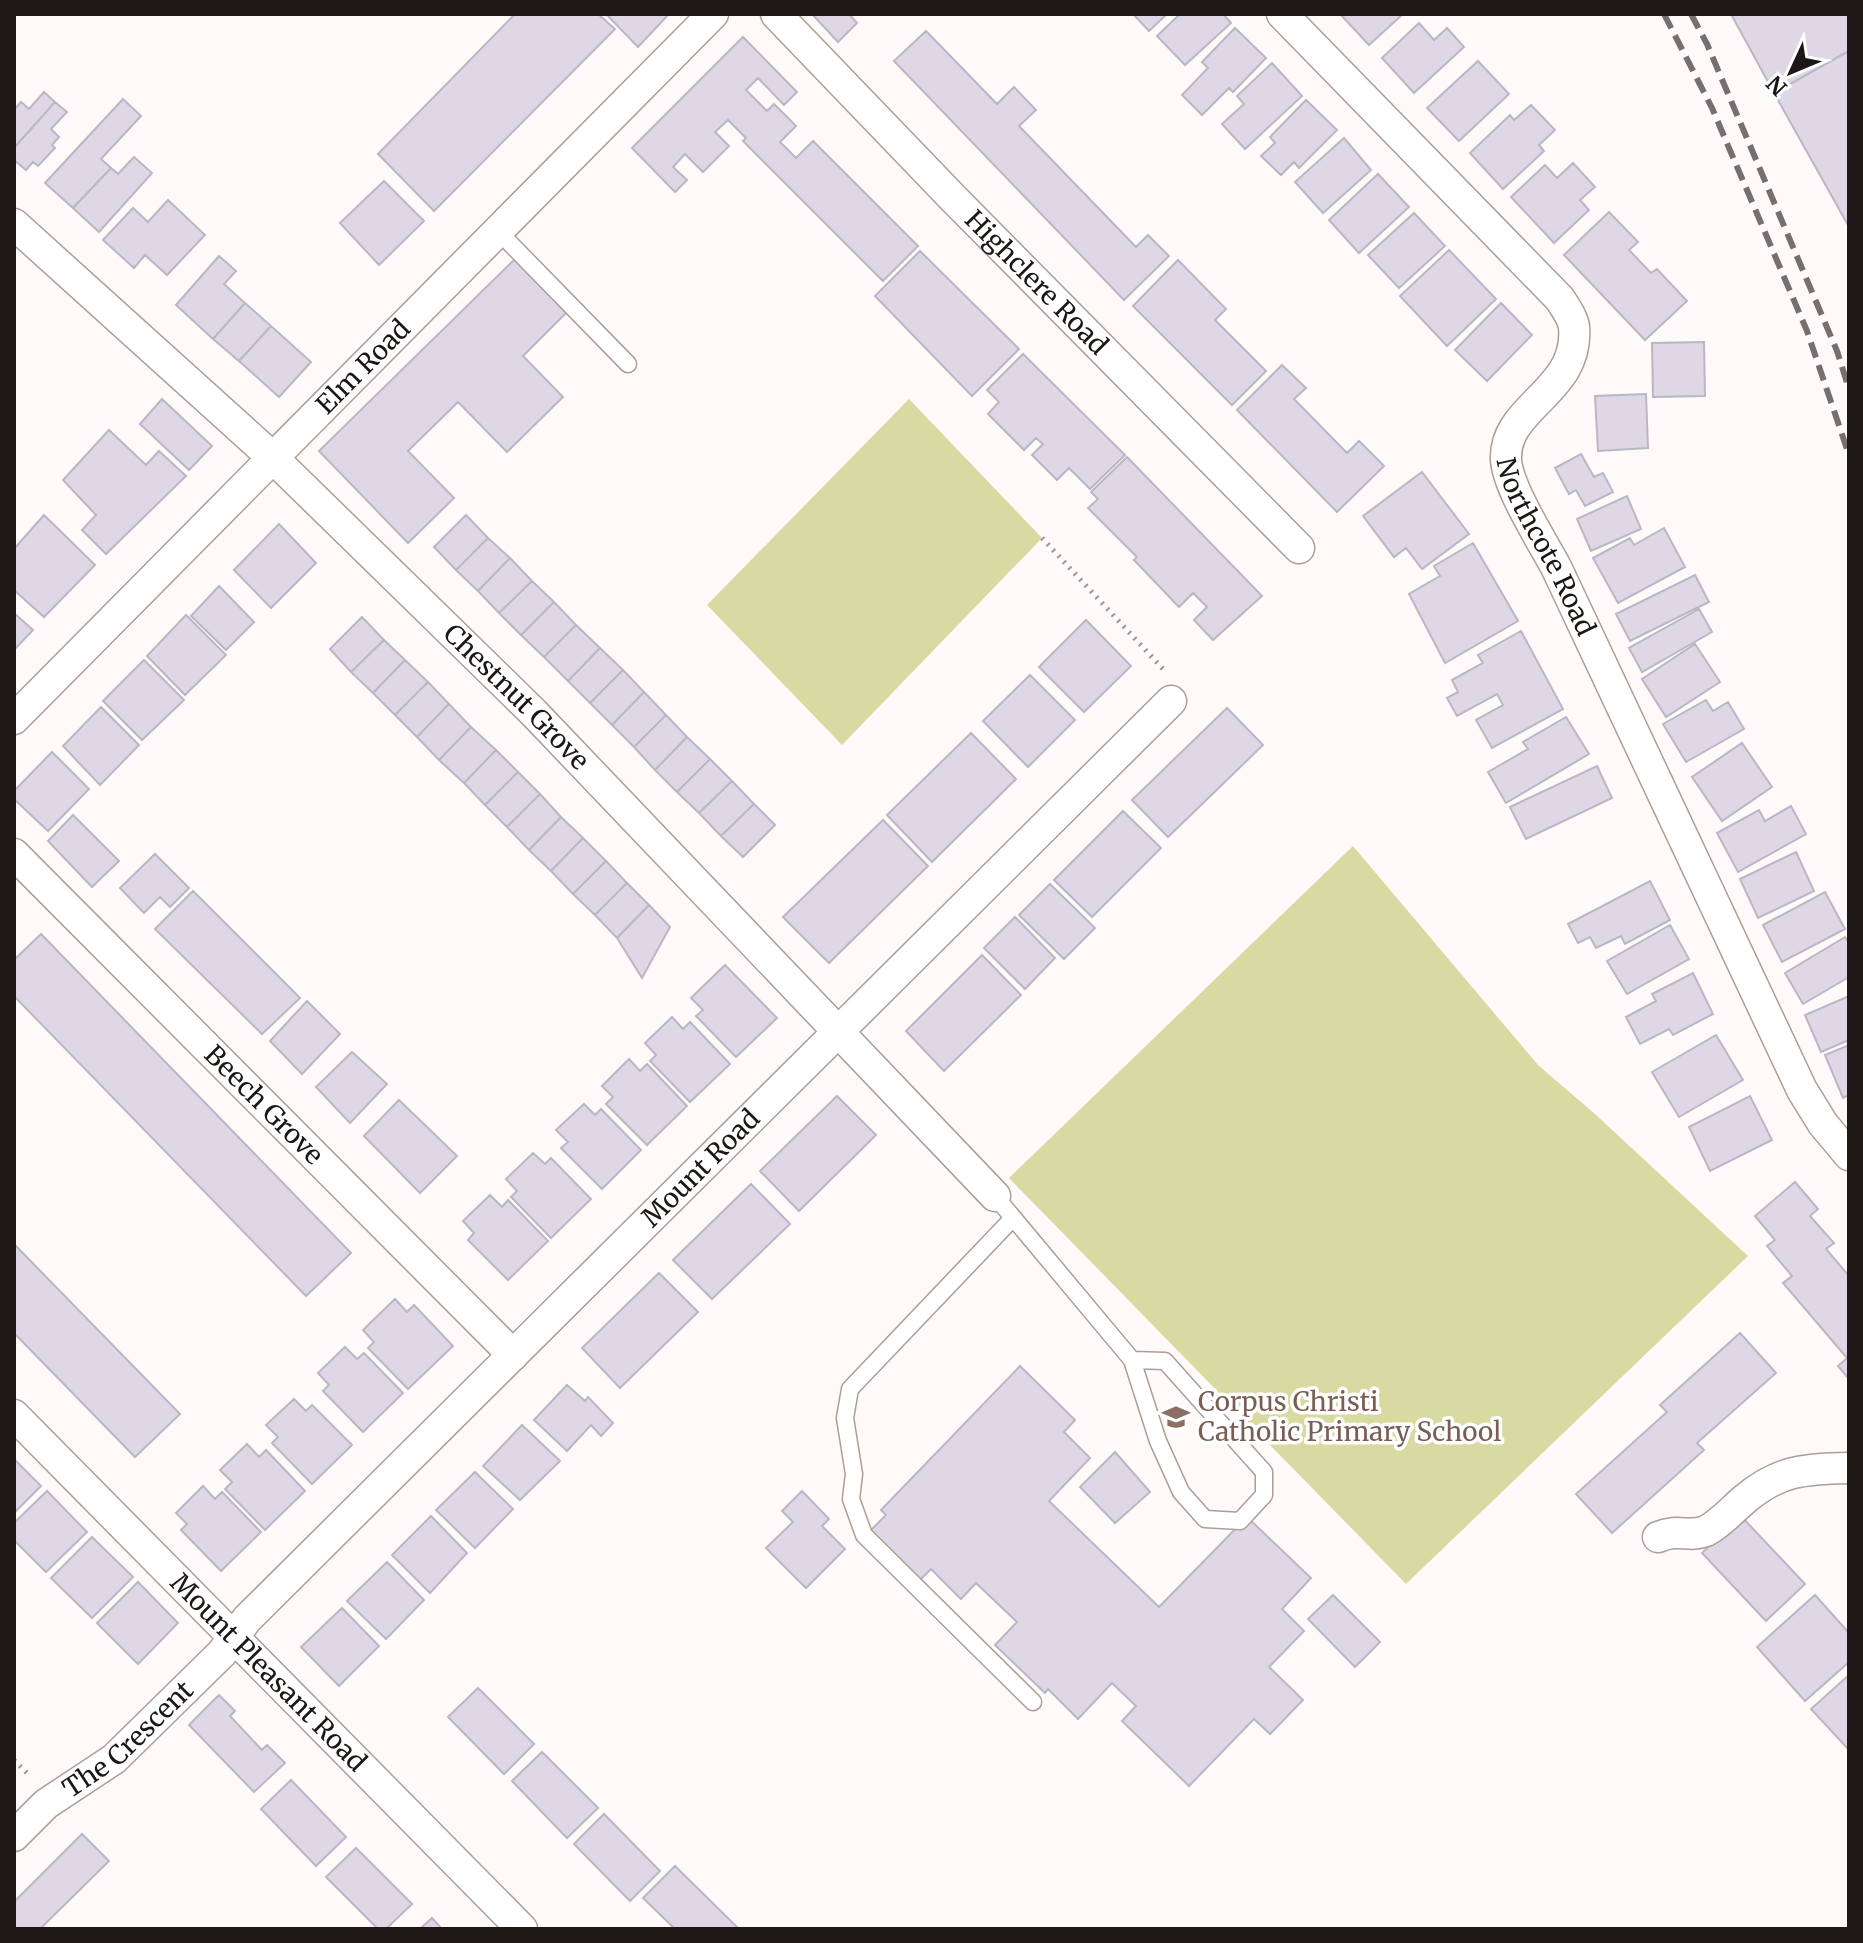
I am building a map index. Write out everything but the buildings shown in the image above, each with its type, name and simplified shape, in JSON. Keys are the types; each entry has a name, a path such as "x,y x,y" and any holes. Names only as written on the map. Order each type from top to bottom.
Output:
{"street":[{"name":"Elm Road","path":"14,719 713,14"},
{"name":"Highclere Road","path":"776,14 1299,548"},
{"name":"Northcote Road","path":"1282,14 1560,299 1574,325 1571,352 1561,379 1510,432 1506,460 1513,485 1556,567 1802,1090 1823,1124 1849,1155"},
{"name":"Chestnut Grove","path":"14,224 272,457 534,713 1004,1207"},
{"name":"Mount Road","path":"234,1637 247,1619 1171,701"},
{"name":"Beech Grove","path":"14,854 513,1355"},
{"name":"Mount Pleasant Road","path":"14,1415 522,1929"},
{"path":"1658,1537 1673,1531 1693,1535 1708,1530 1763,1484 1786,1473 1849,1468"},
{"name":"The Crescent","path":"14,1836 46,1804 114,1759 211,1664 234,1637"}],"lane":[{"path":"497,230 628,364"},
{"path":"1033,1702 864,1535 851,1499 854,1474 845,1418 850,1389 1004,1207 1132,1360 1158,1441 1181,1492 1205,1519 1240,1521 1264,1495 1264,1472 1165,1361 1132,1360"}],"path":[{"path":"1042,538 1164,670 1171,701"}],"green space":[{"path":"909,399 1042,538 842,745 707,605"},
{"path":"1353,846 1538,1065 1748,1256 1406,1584 1009,1178"}],"railway":[{"path":"1664,14 1712,108 1807,331 1849,455"},
{"path":"1691,14 1707,44 1837,351 1849,389"}],"place":[{"name":"Corpus Christi Catholic Primary School","path":"1176,1417"}]}
